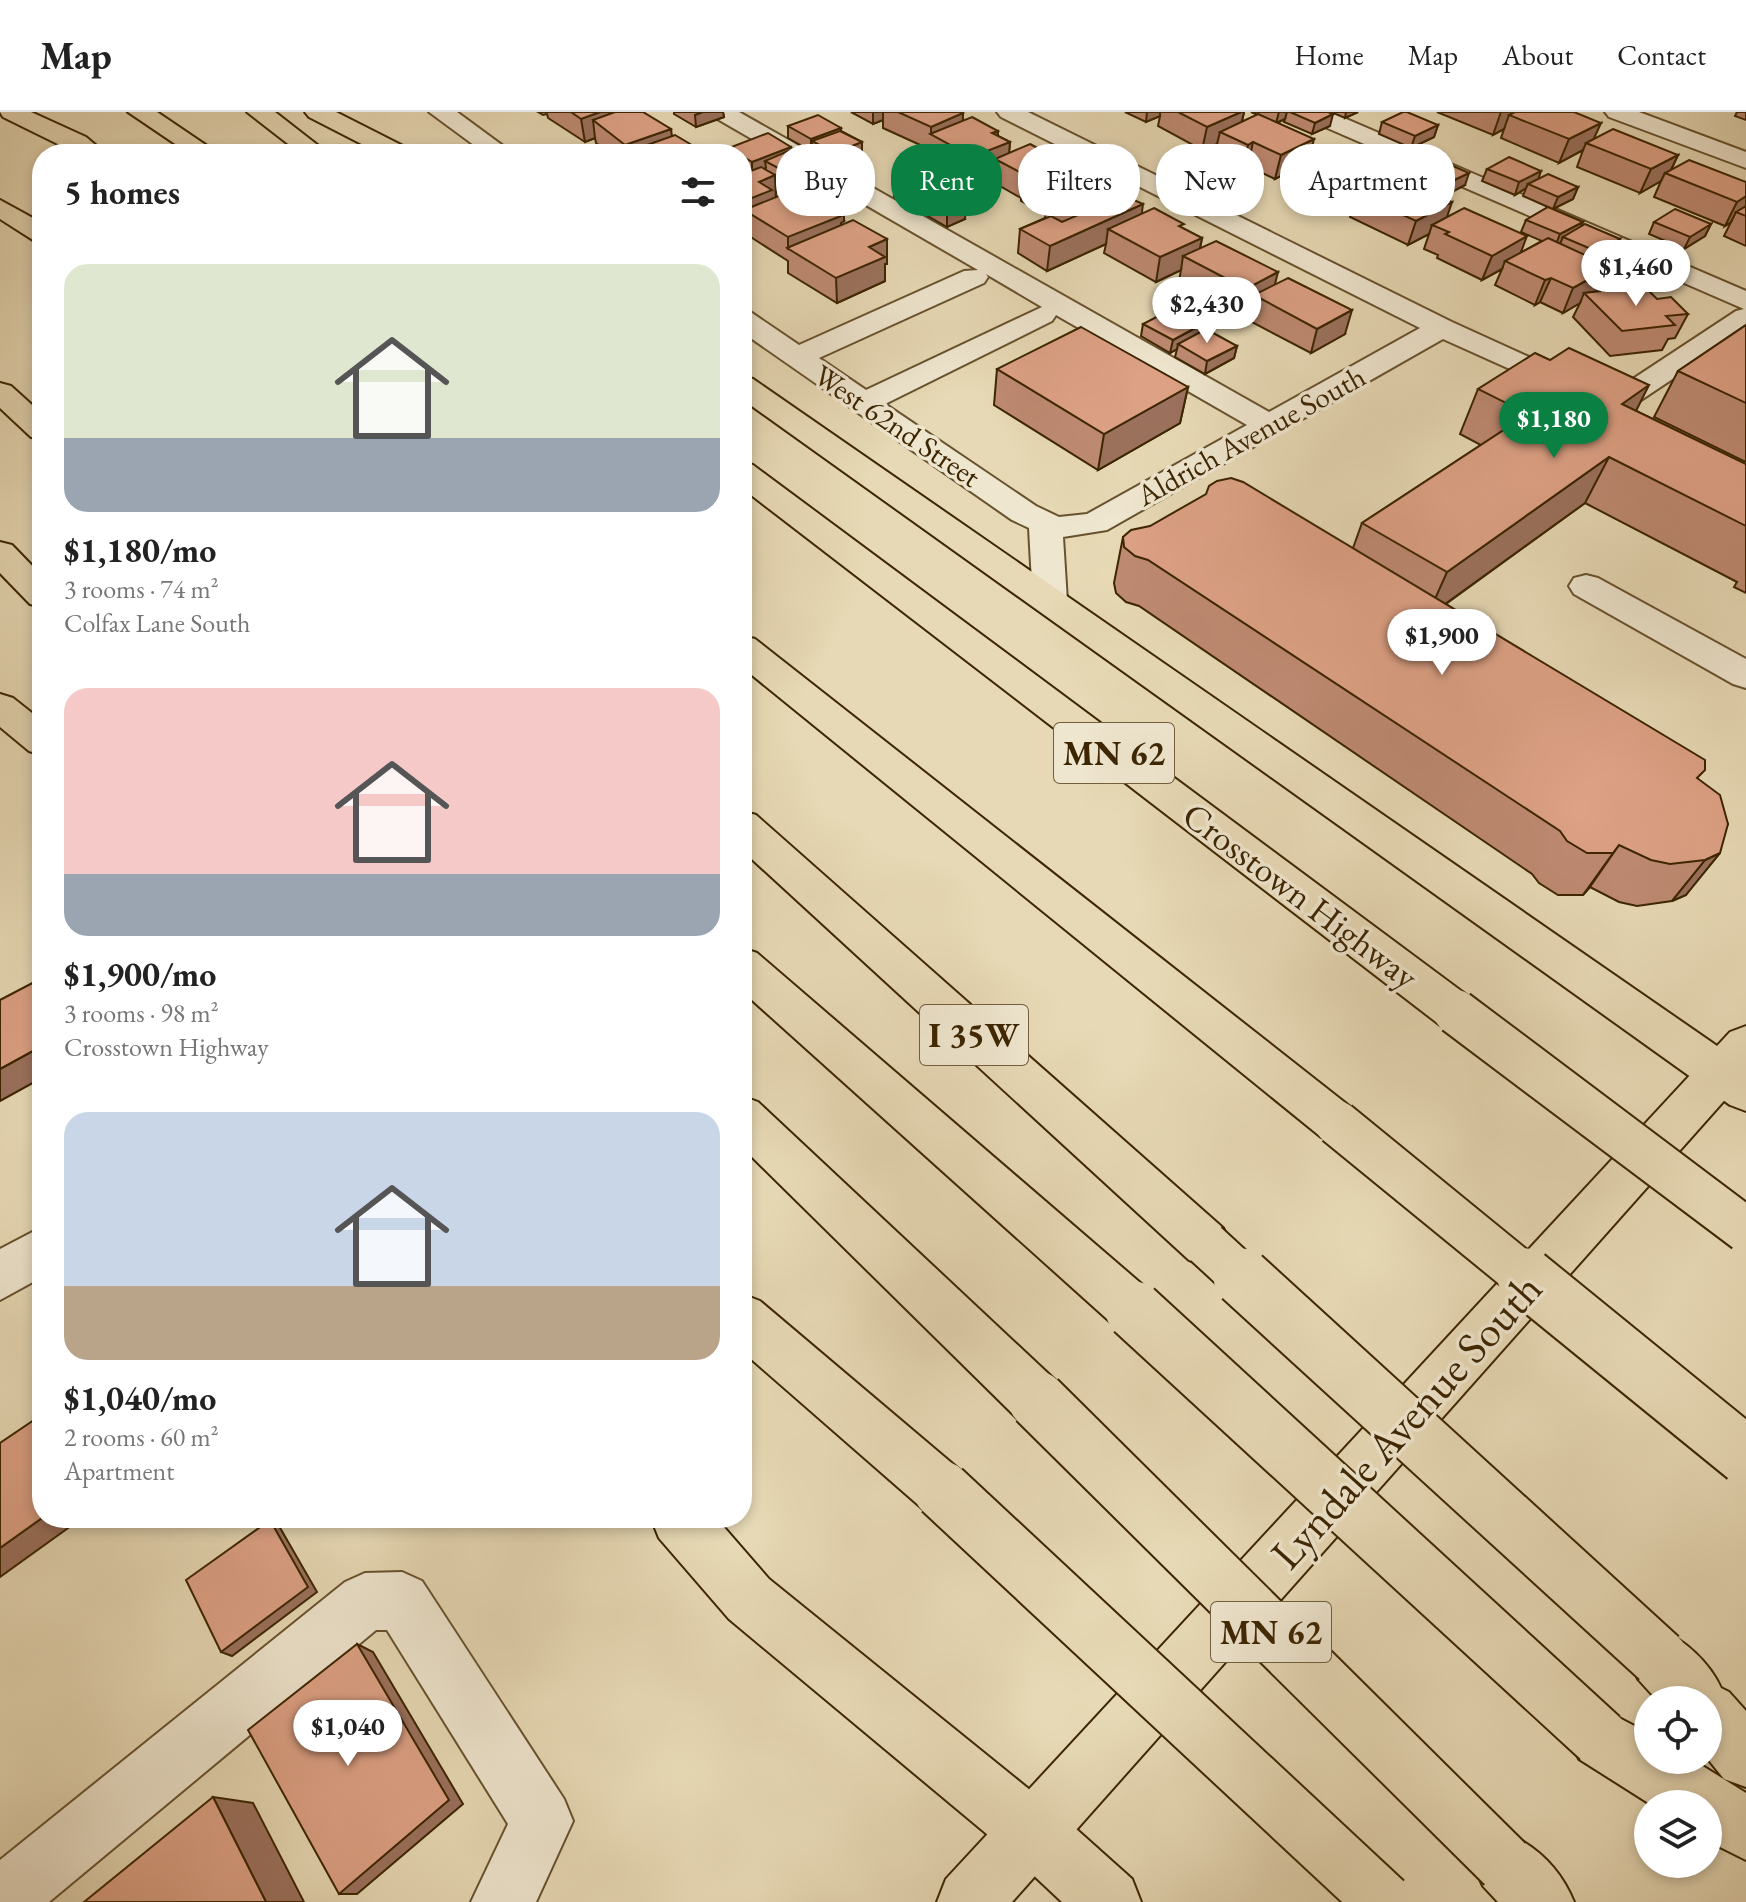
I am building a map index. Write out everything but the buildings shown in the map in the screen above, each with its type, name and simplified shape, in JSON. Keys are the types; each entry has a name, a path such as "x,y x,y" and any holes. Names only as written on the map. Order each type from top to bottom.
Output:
{"main road":[{"path":"11,112 80,144"},
{"path":"140,112 191,144"},
{"path":"259,112 303,144"},
{"path":"317,112 380,144"},
{"path":"0,208 32,228"},
{"path":"0,392 32,420"},
{"path":"752,392 1050,601 1737,1070"},
{"name":"Crosstown Highway","path":"757,489 1746,1230"},
{"path":"0,553 32,586"},
{"path":"752,656 1337,1123 1746,1456"},
{"path":"0,707 32,733"},
{"name":"I 35W","path":"752,835 1206,1244 1678,1679"},
{"path":"752,974 1134,1310 1600,1738 1684,1790"},
{"name":"Lyndale Avenue South","path":"969,1902 1737,1070"},
{"name":"MN 62","path":"752,1126 1037,1400 1524,1883"},
{"path":"752,1327 942,1490 1384,1902"},
{"path":"688,1528 749,1599 1034,1833 1109,1902"},
{"path":"1722,1729 1746,1757"},
{"path":"1722,1814 1746,1829"}],"street":[{"path":"441,112 487,144"},
{"path":"722,112 1271,426"},
{"path":"1009,112 1442,328 1612,406 1746,317"},
{"path":"1310,112 1746,301"},
{"path":"1617,112 1746,161"},
{"path":"797,357 974,277"},
{"path":"863,403 1042,315"},
{"name":"West 62nd Street","path":"752,326 1024,513 1050,526"},
{"name":"Aldrich Avenue South","path":"1050,526 1095,523 1442,328"},
{"path":"1050,526 1050,601"},
{"path":"1586,586 1746,675"},
{"path":"0,1276 32,1256"},
{"path":"0,1901 365,1602 402,1601 542,1821 503,1902"}]}
